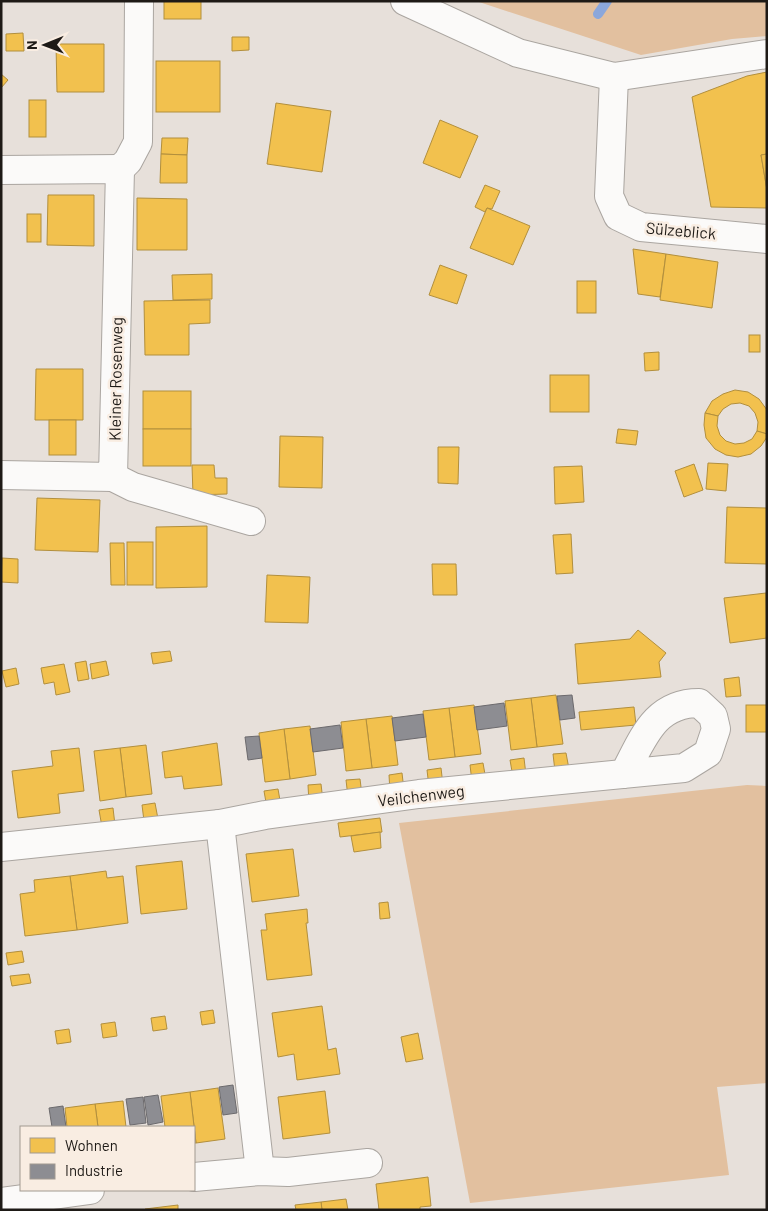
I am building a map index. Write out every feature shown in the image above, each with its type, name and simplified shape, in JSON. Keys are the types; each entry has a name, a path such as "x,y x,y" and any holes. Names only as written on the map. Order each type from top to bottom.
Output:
{"street":[{"path":"1,170 120,169 128,160 138,142 139,1"},
{"path":"405,1 518,53 614,77 767,54"},
{"name":"Sülzeblick","path":"614,77 610,196 618,216 640,227 767,239"},
{"name":"Kleiner Rosenweg","path":"113,477 120,169"},
{"path":"1,475 113,477 133,487 251,521"},
{"name":"Veilchenweg","path":"1,847 220,824 265,815 419,794 624,774"},
{"path":"220,824 260,1171"},
{"path":"195,1178 260,1171 288,1172 368,1163"},
{"path":"1,1202 83,1191"}],"shaded area":[{"path":"476,1 767,1 767,36 732,39 641,55"},
{"path":"747,785 767,786 767,1083 717,1087 729,1175 470,1203 399,823"}],"building: Wohnen":[{"path":"164,1 201,1 201,19 164,19"},
{"path":"23,33 24,51 6,51 6,34"},
{"path":"232,37 249,37 249,50 232,51"},
{"path":"56,44 104,44 104,92 57,92"},
{"path":"156,61 220,61 220,112 156,112"},
{"path":"767,72 767,154 761,155 767,190 767,208 711,207 692,97 747,76"},
{"path":"1,74 8,80 1,88"},
{"path":"29,100 46,100 46,137 29,137"},
{"path":"276,103 331,111 322,172 267,164"},
{"path":"440,120 478,136 460,178 423,163"},
{"path":"162,138 188,138 187,155 161,154"},
{"path":"161,154 187,155 187,183 160,183"},
{"path":"767,154 767,190 761,155"},
{"path":"485,185 500,191 492,209 487,208 485,212 475,207"},
{"path":"48,195 94,195 94,246 47,245"},
{"path":"137,198 187,199 187,250 137,250"},
{"path":"487,208 530,226 513,265 470,248"},
{"path":"27,214 41,214 41,242 27,242"},
{"path":"633,249 666,254 660,297 638,294"},
{"path":"666,254 718,262 712,308 660,300"},
{"path":"440,265 467,275 457,304 429,295"},
{"path":"212,274 212,299 173,300 172,275"},
{"path":"577,281 596,281 596,313 577,313"},
{"path":"210,300 210,323 189,324 189,355 145,355 144,301"},
{"path":"749,335 760,335 760,352 749,352"},
{"path":"659,352 659,370 645,371 644,353"},
{"path":"36,369 83,369 83,420 35,420"},
{"path":"550,375 589,375 589,412 550,412"},
{"path":"735,390 748,392 759,399 767,410 767,434 757,431 758,422 755,413 749,406 740,403 731,404 723,409 718,416 705,413 712,401 723,394"},
{"path":"143,391 191,391 191,429 143,429"},
{"path":"705,413 718,416 717,426 720,435 726,441 735,444 744,443 752,439 757,431 767,434 767,437 761,446 751,454 738,457 726,455 715,449 706,438"},
{"path":"49,420 76,420 76,455 49,455"},
{"path":"143,429 191,429 191,466 143,466"},
{"path":"618,429 638,431 636,445 616,443"},
{"path":"280,436 323,437 322,488 279,487"},
{"path":"438,447 459,447 458,484 438,483"},
{"path":"708,463 728,464 726,491 706,489"},
{"path":"694,464 703,490 684,497 675,471"},
{"path":"192,465 214,465 215,478 227,478 227,494 193,495"},
{"path":"582,466 584,502 555,504 554,467"},
{"path":"37,498 100,500 98,552 35,550"},
{"path":"727,507 767,508 767,564 725,563"},
{"path":"207,526 207,587 156,588 156,527"},
{"path":"571,534 573,573 556,574 553,535"},
{"path":"127,542 153,542 153,585 127,585"},
{"path":"110,543 124,543 125,585 111,585"},
{"path":"2,558 18,559 18,583 1,582"},
{"path":"432,564 456,564 457,595 433,595"},
{"path":"267,575 310,577 308,623 265,622"},
{"path":"766,593 767,638 730,643 724,598"},
{"path":"638,630 666,653 659,662 661,677 578,684 575,644 630,639"},
{"path":"170,651 172,661 153,664 151,653"},
{"path":"86,661 89,679 78,681 75,663"},
{"path":"106,661 109,675 92,679 90,664"},
{"path":"64,664 70,692 56,695 54,682 44,684 41,668"},
{"path":"16,668 19,684 6,687 2,671"},
{"path":"739,677 741,696 726,697 724,679"},
{"path":"556,695 563,744 537,747 531,698"},
{"path":"531,698 537,747 511,750 505,701"},
{"path":"474,705 481,754 455,757 449,708"},
{"path":"746,705 767,705 767,732 746,732"},
{"path":"634,707 636,725 581,730 579,712"},
{"path":"449,708 455,757 429,760 423,711"},
{"path":"392,716 398,765 372,768 366,719"},
{"path":"366,719 372,768 346,771 341,722"},
{"path":"310,726 316,775 290,779 284,729"},
{"path":"284,729 290,779 265,782 259,733"},
{"path":"217,743 222,785 184,789 182,776 165,778 162,752"},
{"path":"146,745 152,794 126,797 120,748"},
{"path":"79,748 84,791 58,794 60,813 18,818 12,771 53,766 51,751"},
{"path":"120,748 126,797 100,801 94,751"},
{"path":"566,753 569,769 555,771 553,754"},
{"path":"524,758 526,775 513,777 510,760"},
{"path":"483,763 486,780 472,782 470,765"},
{"path":"441,768 443,785 429,787 427,770"},
{"path":"402,773 404,790 390,792 389,775"},
{"path":"360,779 362,795 348,797 346,780"},
{"path":"321,784 323,801 309,803 308,785"},
{"path":"278,789 281,806 267,808 264,791"},
{"path":"155,803 158,819 144,821 142,805"},
{"path":"113,808 115,825 102,827 99,810"},
{"path":"380,818 382,832 340,837 338,823"},
{"path":"380,832 381,848 354,852 351,836"},
{"path":"293,849 299,896 252,902 246,854"},
{"path":"182,861 187,909 141,914 136,866"},
{"path":"106,871 107,878 123,876 128,923 77,930 70,876"},
{"path":"70,876 77,930 25,936 20,894 35,892 34,880"},
{"path":"388,902 390,918 380,919 379,903"},
{"path":"307,909 308,923 306,923 312,975 267,980 261,930 267,930 265,914"},
{"path":"22,951 24,962 8,965 6,953"},
{"path":"29,974 31,983 12,986 10,976"},
{"path":"322,1006 328,1050 336,1048 340,1074 297,1080 294,1054 278,1057 272,1013"},
{"path":"213,1010 215,1023 202,1025 200,1012"},
{"path":"165,1016 167,1029 153,1031 151,1018"},
{"path":"115,1022 117,1036 103,1038 101,1024"},
{"path":"69,1029 71,1042 57,1044 55,1031"},
{"path":"418,1033 423,1059 406,1062 401,1037"},
{"path":"218,1088 225,1139 196,1143 190,1092"},
{"path":"325,1091 330,1133 283,1139 278,1097"},
{"path":"190,1092 194,1126 165,1126 161,1096"},
{"path":"123,1101 126,1126 98,1126 95,1104"},
{"path":"95,1104 98,1126 67,1126 65,1108"},
{"path":"428,1177 431,1206 420,1207 420,1210 379,1210 376,1184"},
{"path":"346,1199 348,1210 322,1210 321,1202"},
{"path":"321,1202 322,1210 296,1210 295,1205"},
{"path":"178,1205 178,1210 145,1210 145,1209"}],"building: Industrie":[{"path":"572,695 575,718 560,720 557,696"},
{"path":"504,703 507,726 477,730 474,707"},
{"path":"423,714 426,737 395,741 392,718"},
{"path":"340,725 343,748 313,752 310,729"},
{"path":"259,736 262,758 248,760 245,737"},
{"path":"233,1085 237,1113 223,1115 219,1087"},
{"path":"158,1095 163,1122 148,1125 144,1097"},
{"path":"143,1097 146,1123 130,1125 126,1099"},
{"path":"63,1106 66,1126 52,1126 49,1108"}],"waterway":[{"path":"598,14 607,1"}]}
